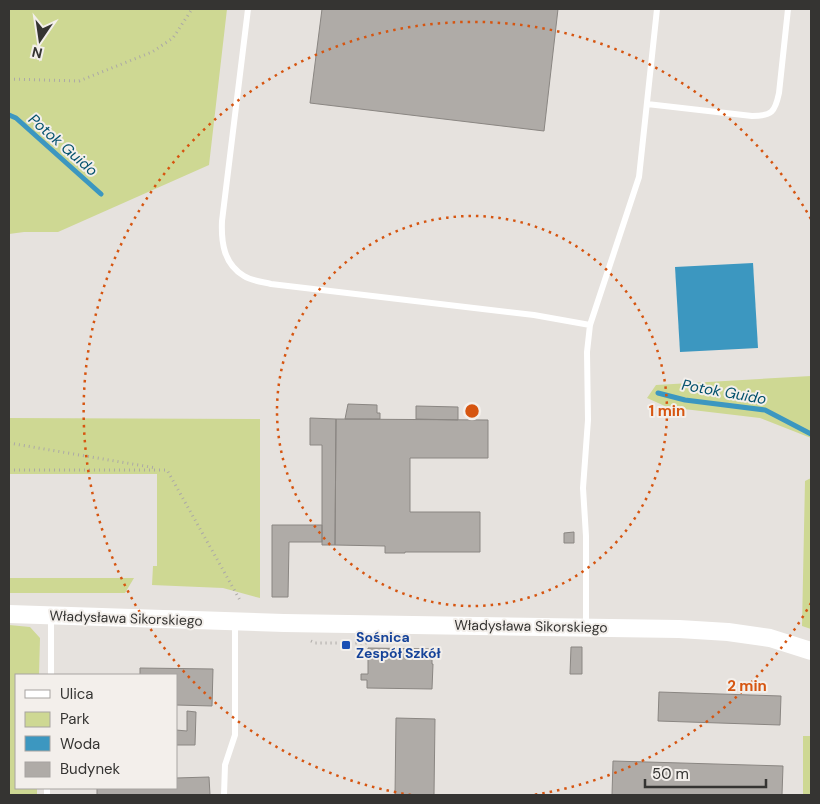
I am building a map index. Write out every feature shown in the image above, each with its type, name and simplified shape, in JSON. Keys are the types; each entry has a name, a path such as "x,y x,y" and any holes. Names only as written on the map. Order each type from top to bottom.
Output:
{"street":[{"name":"Władysława Sikorskiego","path":"9,614 235,622 679,629 728,632 770,638 811,651"}],"lane":[{"path":"248,9 221,237 225,255 233,267 246,277 271,284 534,315 590,325"},
{"path":"586,627 586,536 583,488 588,420 587,352 590,325 639,177 657,9"},
{"path":"647,104 752,116 763,116 771,113 776,107 779,93 788,9"},
{"path":"50,674 51,615"},
{"path":"224,795 225,765 235,735 235,622"}],"path":[{"path":"9,79 79,81 152,52 173,38 192,9"},
{"path":"9,443 166,470"},
{"path":"9,470 166,470"},
{"path":"166,470 241,602"}],"green space":[{"path":"9,9 227,9 209,165 58,232 9,234"},
{"path":"811,376 811,438 760,418 667,407 647,398 656,385"},
{"path":"9,418 260,419 260,598 223,588 152,585 153,566 157,566 157,474 9,474"},
{"path":"811,478 811,629 802,626 805,481"},
{"path":"9,578 134,578 125,593 9,593"},
{"path":"9,625 30,627 40,638 39,674 15,674 15,789 37,789 37,795 9,795"},
{"path":"803,736 811,736 811,795 803,795"}],"water":[{"path":"753,263 758,348 680,352 675,267"}],"building":[{"path":"322,9 558,9 544,131 310,103"},
{"path":"348,404 377,405 377,413 380,413 380,419 345,419"},
{"path":"416,406 458,407 458,420 416,419"},
{"path":"310,418 336,419 335,545 322,545 322,445 310,445"},
{"path":"336,419 488,420 488,458 410,458 410,512 480,512 480,552 385,553 385,546 335,545"},
{"path":"272,525 322,525 322,542 289,542 288,597 272,597"},
{"path":"574,532 574,543 564,543 564,533"},
{"path":"571,647 582,647 582,674 570,674"},
{"path":"368,648 432,649 432,689 367,688 367,680 361,680 361,674 368,674"},
{"path":"140,668 213,669 212,706 178,705 178,674 140,674"},
{"path":"659,692 781,696 780,725 658,721"},
{"path":"187,711 196,712 195,745 178,745 178,730 187,731"},
{"path":"396,718 435,719 434,795 395,795"},
{"path":"613,761 783,766 782,795 612,795"},
{"path":"209,777 210,795 97,795 97,789 178,789 178,778"}],"waterway":[{"name":"Potok Guido","path":"9,115 16,118 101,194"},
{"name":"Potok Guido","path":"658,393 685,400 765,410 811,434"}],"place":[{"name":"Sośnica Zespół Szkół","path":"346,645"}]}
